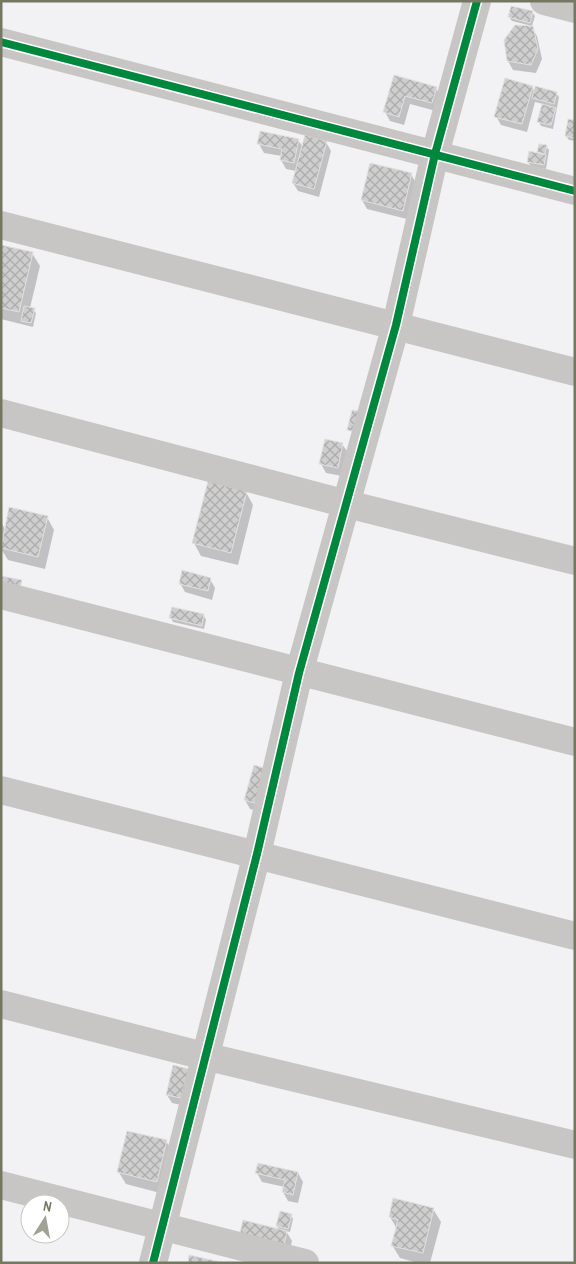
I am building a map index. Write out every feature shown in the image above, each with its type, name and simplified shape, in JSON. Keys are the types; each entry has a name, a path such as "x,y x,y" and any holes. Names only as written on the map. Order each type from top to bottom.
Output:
{"street":[{"path":"153,1263 204,1056 257,854 299,673 396,325 435,154 477,1"},
{"path":"544,1 575,9"},
{"path":"1,42 575,191"},
{"path":"1,225 575,372"},
{"path":"1,413 347,504 575,561"},
{"path":"1,594 299,673 575,742"},
{"path":"1,790 575,936"},
{"path":"1,1004 204,1056 575,1145"},
{"path":"1,1185 305,1263"}],"building":[{"path":"511,6 533,11 530,23 508,17"},
{"path":"515,25 533,26 538,49 531,65 507,61 504,40"},
{"path":"394,75 437,87 432,103 405,96 399,117 383,112"},
{"path":"505,78 533,86 522,124 494,117"},
{"path":"535,86 557,92 554,104 532,98"},
{"path":"542,104 556,108 551,125 537,122"},
{"path":"568,119 575,120 575,138 565,136"},
{"path":"260,131 299,139 294,163 280,160 282,149 257,144"},
{"path":"305,135 327,141 314,189 292,183"},
{"path":"539,144 547,145 545,154 537,152"},
{"path":"529,151 546,155 544,165 527,162"},
{"path":"370,163 412,173 403,211 361,200"},
{"path":"1,245 33,252 19,312 1,308"},
{"path":"24,306 35,308 31,323 21,321"},
{"path":"352,410 368,413 364,434 347,430"},
{"path":"325,439 343,443 338,468 319,464"},
{"path":"208,481 247,491 231,553 192,543"},
{"path":"9,507 48,516 38,557 1,548"},
{"path":"182,570 211,578 208,591 179,584"},
{"path":"1,576 22,580 19,591 1,586"},
{"path":"172,607 204,614 202,626 169,618"},
{"path":"254,765 271,770 262,805 244,800"},
{"path":"173,1065 189,1069 181,1098 166,1095"},
{"path":"127,1131 167,1140 157,1182 117,1172"},
{"path":"258,1163 298,1172 293,1195 282,1192 285,1180 255,1173"},
{"path":"393,1198 434,1208 423,1253 391,1246 398,1220 389,1217"},
{"path":"280,1211 292,1214 288,1229 276,1226"},
{"path":"243,1220 287,1231 284,1245 240,1233"},
{"path":"189,1255 225,1263 188,1263"}],"cycle path":[{"path":"153,1263 257,854 299,673 396,325 435,154 477,1"},
{"path":"1,42 575,191"}]}
